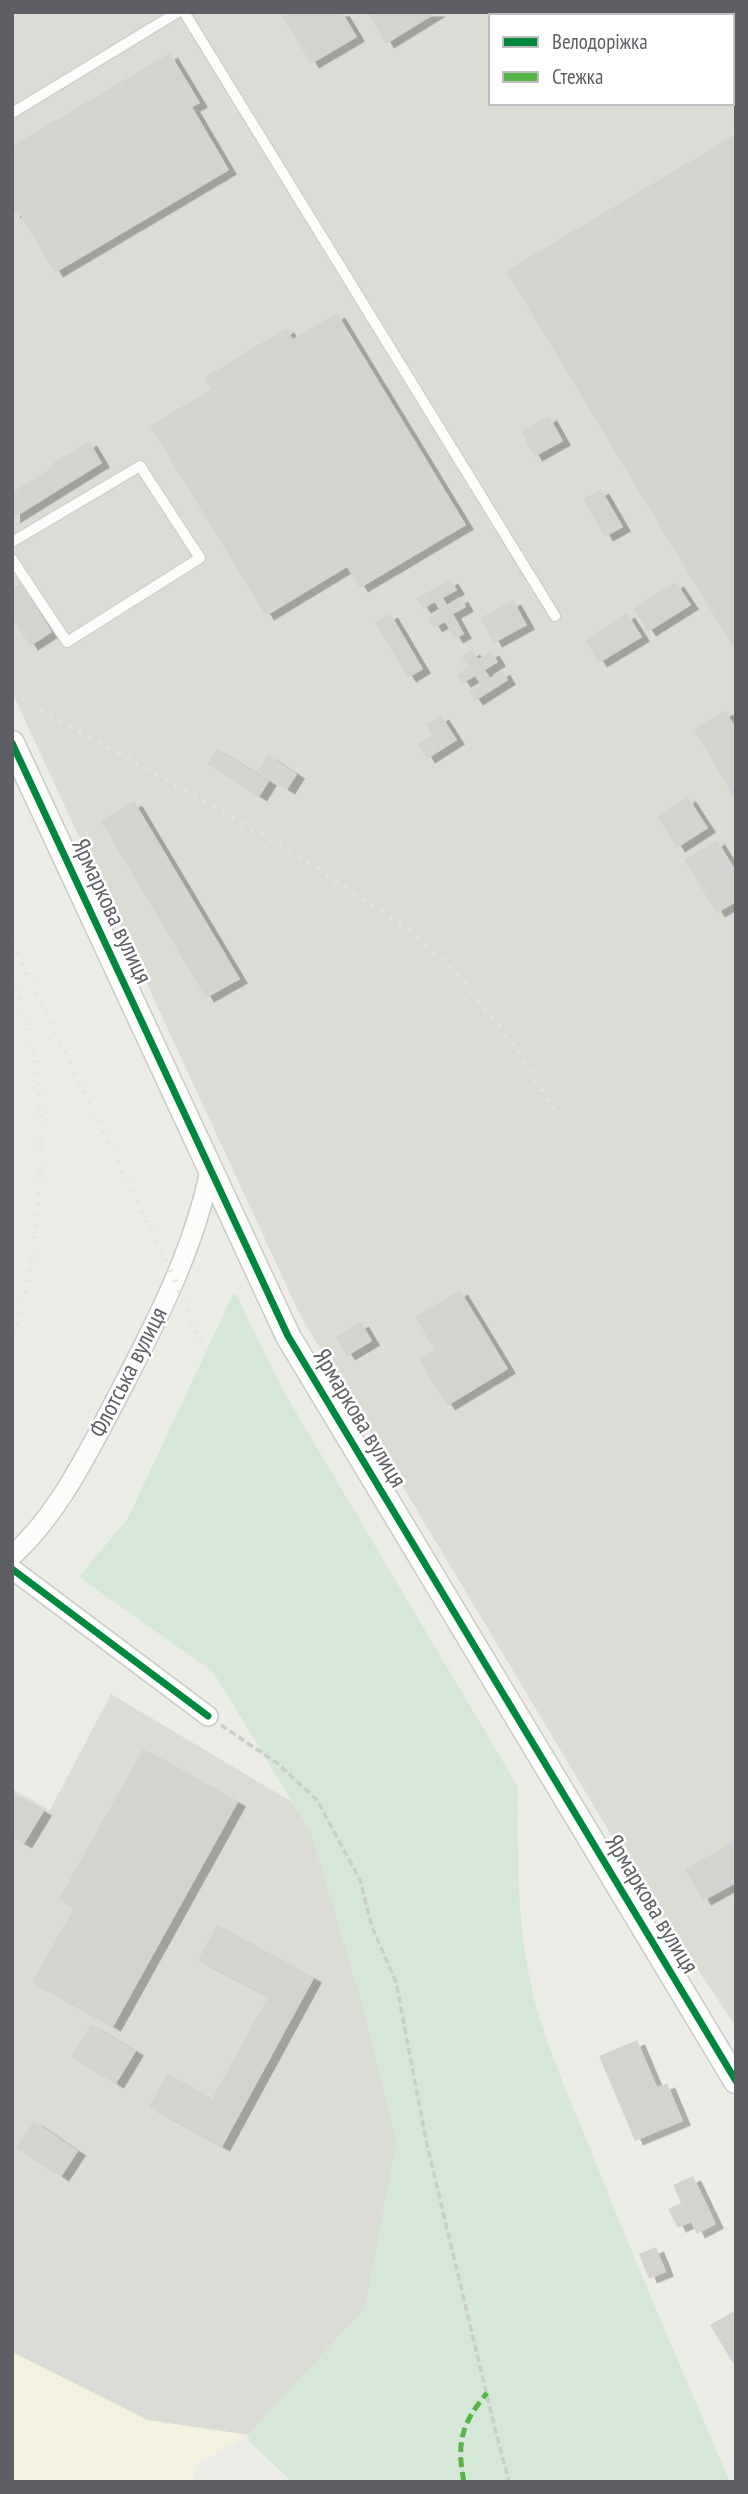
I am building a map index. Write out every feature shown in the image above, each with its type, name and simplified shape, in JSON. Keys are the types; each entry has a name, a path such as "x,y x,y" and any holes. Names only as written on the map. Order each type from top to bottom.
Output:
{"street":[{"name":"Ярмаркова вулиця","path":"12,743 288,1336 736,2081"},
{"name":"Флотська вулиця","path":"12,1556 33,1537 51,1513 148,1340 201,1214 210,1170"},
{"path":"12,1569 208,1716"}],"lane":[{"path":"12,113 178,12"},
{"path":"184,12 555,616"},
{"path":"12,541 140,466 200,558 67,642 12,559"}],"path":[{"path":"208,1716 277,1763 317,1800 360,1880 372,1927 396,1982 427,2145 509,2482"}],"shaded area":[{"path":"12,12 736,12 736,2027 634,1873 300,1315 12,692"},
{"path":"233,1294 237,1296 284,1392 518,1787 518,1871 522,1927 537,2009 556,2066 610,2199 730,2482 292,2482 250,2442 248,2435 365,2309 397,2142 360,1995 312,1834 213,1672 79,1577 128,1518"},
{"path":"111,1694 292,1802 312,1834 360,1995 397,2143 365,2309 248,2435 147,2420 12,2352 12,1789 50,1810"}],"sand":[{"path":"12,2352 147,2420 248,2435 200,2462 191,2482 12,2482"}],"building":[{"path":"280,12 342,12 357,37 311,64"},
{"path":"367,12 438,12 386,44"},
{"path":"170,53 200,103 192,107 229,170 55,273 18,211 12,214 12,146"},
{"path":"736,134 736,652 506,271"},
{"path":"337,313 466,525 360,588 347,567 266,616 150,426 211,389 204,378 286,328 293,339"},
{"path":"549,416 563,441 534,457 521,431"},
{"path":"89,441 102,463 12,519 12,493"},
{"path":"601,489 623,527 605,537 583,499"},
{"path":"450,579 457,590 443,598 447,605 460,597 466,607 453,614 464,634 455,639 445,622 434,628 428,618 440,611 435,602 423,609 416,599"},
{"path":"676,582 691,605 648,632 633,608"},
{"path":"22,583 52,632 30,646 12,617 12,588"},
{"path":"513,600 527,625 494,643 480,618"},
{"path":"390,613 423,669 408,678 375,622"},
{"path":"627,613 642,637 599,663 585,640"},
{"path":"472,650 478,659 491,651 498,662 485,670 490,678 502,670 508,680 475,701 469,692 481,685 475,676 463,683 457,675 469,667 462,657"},
{"path":"725,710 736,728 736,801 694,729"},
{"path":"441,715 457,740 427,759 418,744 432,735 426,725"},
{"path":"217,749 269,781 259,797 207,764"},
{"path":"268,755 297,774 287,790 257,771"},
{"path":"688,797 708,828 677,848 657,816"},
{"path":"134,801 240,979 206,998 101,821"},
{"path":"717,840 736,871 736,902 717,913 684,860"},
{"path":"460,1290 508,1369 447,1406 419,1359 435,1350 415,1317"},
{"path":"361,1322 372,1341 347,1356 335,1337"},
{"path":"143,1749 238,1802 113,2027 32,1982 74,1908 59,1899"},
{"path":"12,1793 44,1811 24,1844 12,1837"},
{"path":"736,1841 736,1883 703,1901 685,1869"},
{"path":"217,1925 314,1978 222,2147 149,2107 167,2074 212,2099 268,1997 198,1960"},
{"path":"91,2024 136,2051 116,2084 71,2057"},
{"path":"637,2040 657,2087 667,2083 683,2121 635,2141 599,2056"},
{"path":"34,2121 78,2151 61,2177 16,2148"},
{"path":"693,2176 716,2224 697,2234 691,2222 678,2228 668,2209 681,2203 673,2185"},
{"path":"656,2247 666,2272 649,2279 639,2254"},
{"path":"736,2310 736,2368 710,2325"}],"railway":[{"path":"12,693 301,857 406,928 455,971 514,1045 558,1117"},
{"path":"12,943 174,1278 284,1546 356,1774 507,2336 530,2433 551,2482"},
{"path":"12,976 28,1028 36,1067 41,1143 33,1247 28,1281 12,1341"}],"marked path":[{"path":"464,2482 461,2455 463,2434 472,2414 487,2393"}],"cycle path":[{"path":"12,743 288,1336 736,2081"},
{"path":"12,1569 208,1716"}]}
